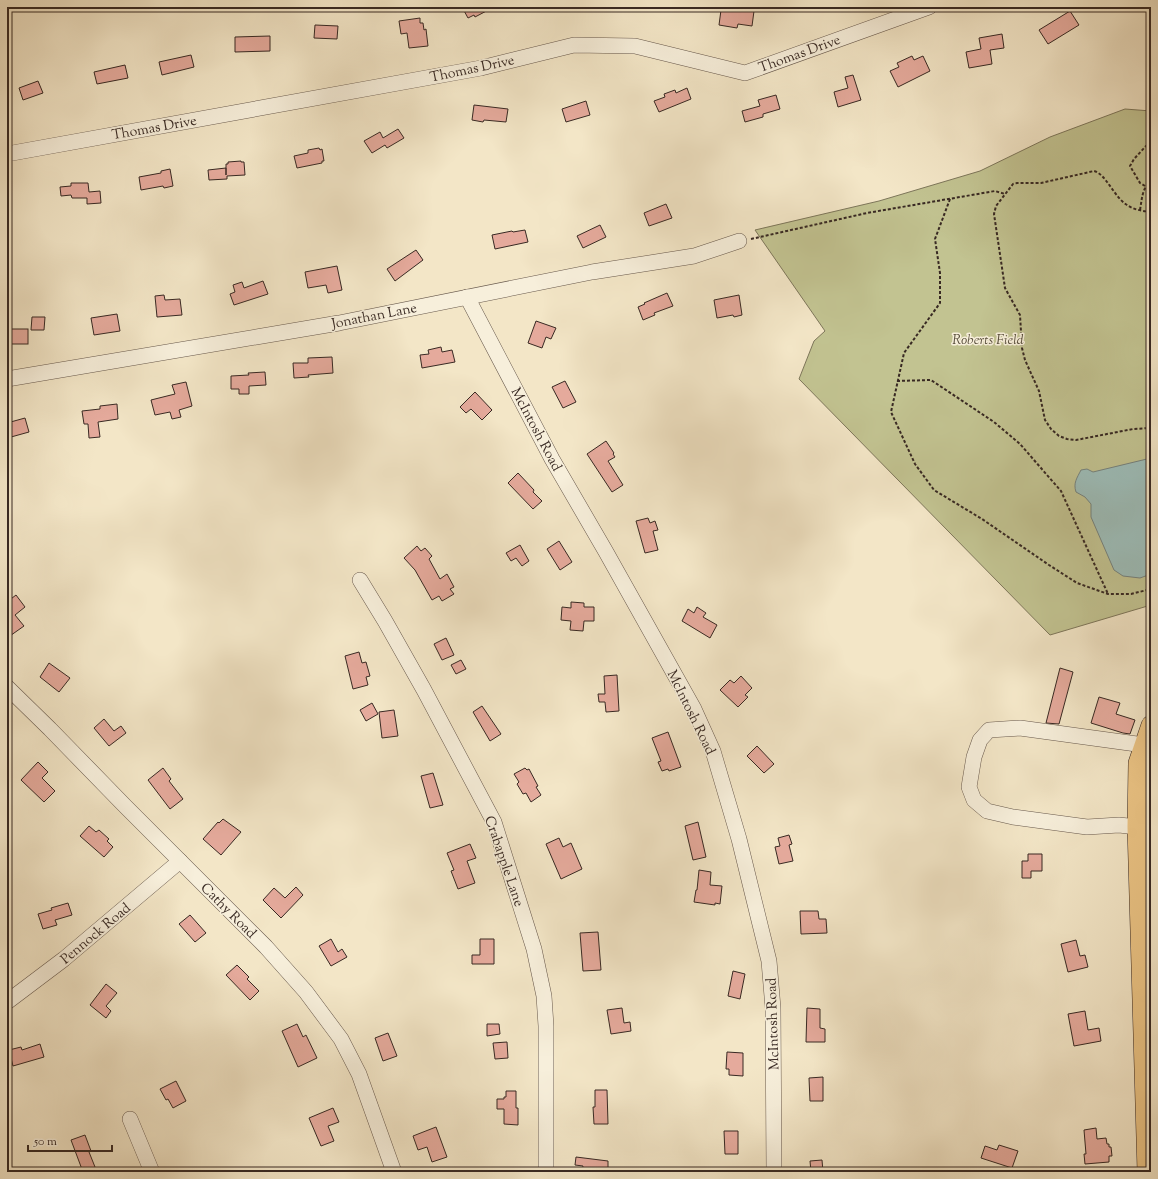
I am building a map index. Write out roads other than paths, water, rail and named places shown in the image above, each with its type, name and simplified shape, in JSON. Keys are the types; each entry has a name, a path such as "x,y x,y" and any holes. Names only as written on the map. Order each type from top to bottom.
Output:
{"main road":[{"path":"1147,1172 1137,828 1138,763 1151,725"}],"street":[{"name":"Thomas Drive","path":"7,154 481,68 574,45 635,46 745,73 893,13 929,7"},
{"name":"Jonathan Lane","path":"7,378 339,322 467,298 592,272 694,256 739,242"},
{"name":"McIntosh Road","path":"467,298 552,459 694,709 713,751 739,840 769,961 773,1008 774,1172"},
{"name":"Crabapple Lane","path":"360,580 420,683 494,822 534,949 544,996 546,1026 546,1172"},
{"name":"Cathy Road","path":"7,687 266,947 306,992 342,1039 359,1074 394,1172"},
{"path":"1137,828 1119,825 1087,827 1013,817 987,811 974,800 969,787 974,757 980,740 989,730 1020,728 1144,745"},
{"name":"Pennock Road","path":"7,1002 64,959 180,861"},
{"path":"130,1119 152,1172"}],"water":[{"path":"1151,458 1151,574 1140,578 1123,576 1114,570 1091,517 1091,504 1085,497 1076,492 1075,483 1081,470 1087,469 1093,472"}],"park label":[{"name":"Roberts Field","path":"988,339"}]}
